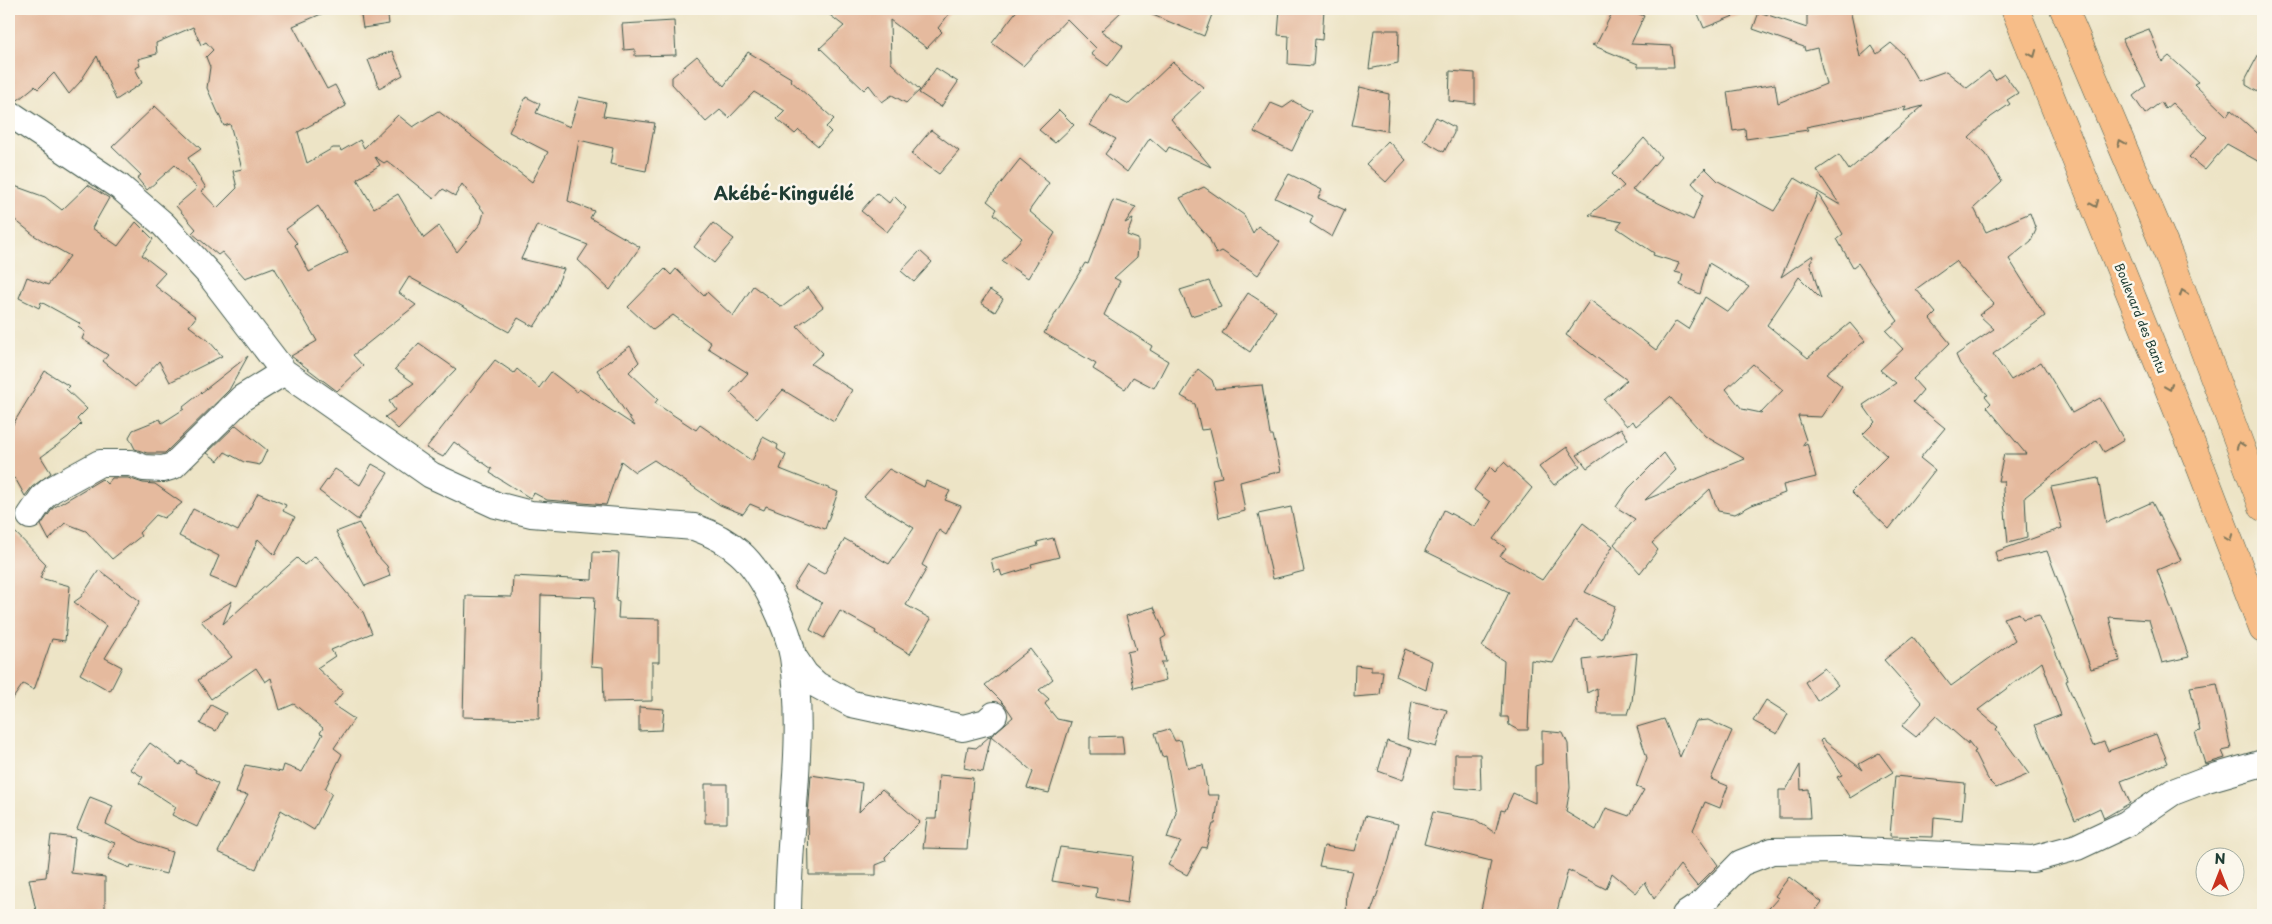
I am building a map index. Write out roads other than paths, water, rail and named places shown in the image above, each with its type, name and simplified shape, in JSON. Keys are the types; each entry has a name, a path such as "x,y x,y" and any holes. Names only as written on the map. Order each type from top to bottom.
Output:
{"highway":[{"name":"Boulevard des Bantu","path":"2015,9 2201,468 2263,629"},
{"path":"2064,9 2169,256 2263,508"}],"street":[{"path":"9,113 120,187 163,224 209,274 284,372 431,475 496,505 532,514 669,523 694,527 711,533 741,554 764,584 780,614 793,656 796,724 788,915"},
{"path":"30,516 42,498 51,490 100,462 131,462 144,468 163,469 173,466 242,398 284,372"},
{"path":"793,656 805,674 817,685 852,704 963,728 986,722 994,715"},
{"path":"1685,915 1700,905 1741,862 1772,851 1838,850 2033,859 2077,847 2126,824 2174,792 2207,779 2263,763"}],"district":[{"name":"Akébé-Kinguélé","path":"784,192"}]}
